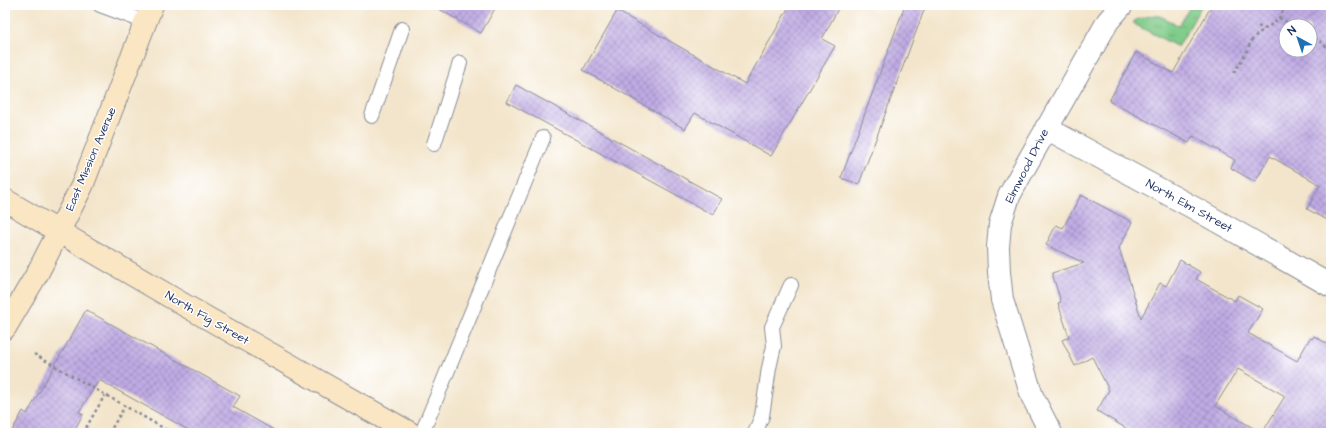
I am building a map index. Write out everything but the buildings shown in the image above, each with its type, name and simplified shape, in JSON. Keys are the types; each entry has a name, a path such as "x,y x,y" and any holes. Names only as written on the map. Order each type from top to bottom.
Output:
{"street":[{"name":"Elmwood Drive","path":"1051,433 1032,396 1002,300 998,247 1000,224 1009,196 1046,128 1108,21 1122,5"},
{"name":"East Mission Avenue","path":"5,328 37,274 82,186 149,14"},
{"name":"North Elm Street","path":"1046,128 1194,208 1331,286"},
{"name":"North Fig Street","path":"5,200 186,306 410,433"}],"lane":[{"path":"100,5 149,14"},
{"path":"372,116 402,30"},
{"path":"434,144 460,64"},
{"path":"422,433 543,138"},
{"path":"755,433 762,416 769,368 774,346 772,327 791,285"}],"path":[{"path":"1272,5 1283,11"},
{"path":"1279,18 1285,5"},
{"path":"1234,73 1251,41 1259,33 1278,19"},
{"path":"1258,26 1265,29"},
{"path":"1318,40 1331,50"},
{"path":"34,354 172,433"},
{"path":"84,433 105,395"},
{"path":"109,433 125,406"}],"green space":[{"path":"1191,5 1202,5 1178,47 1134,24 1134,21 1153,15 1162,17 1179,26"}]}
